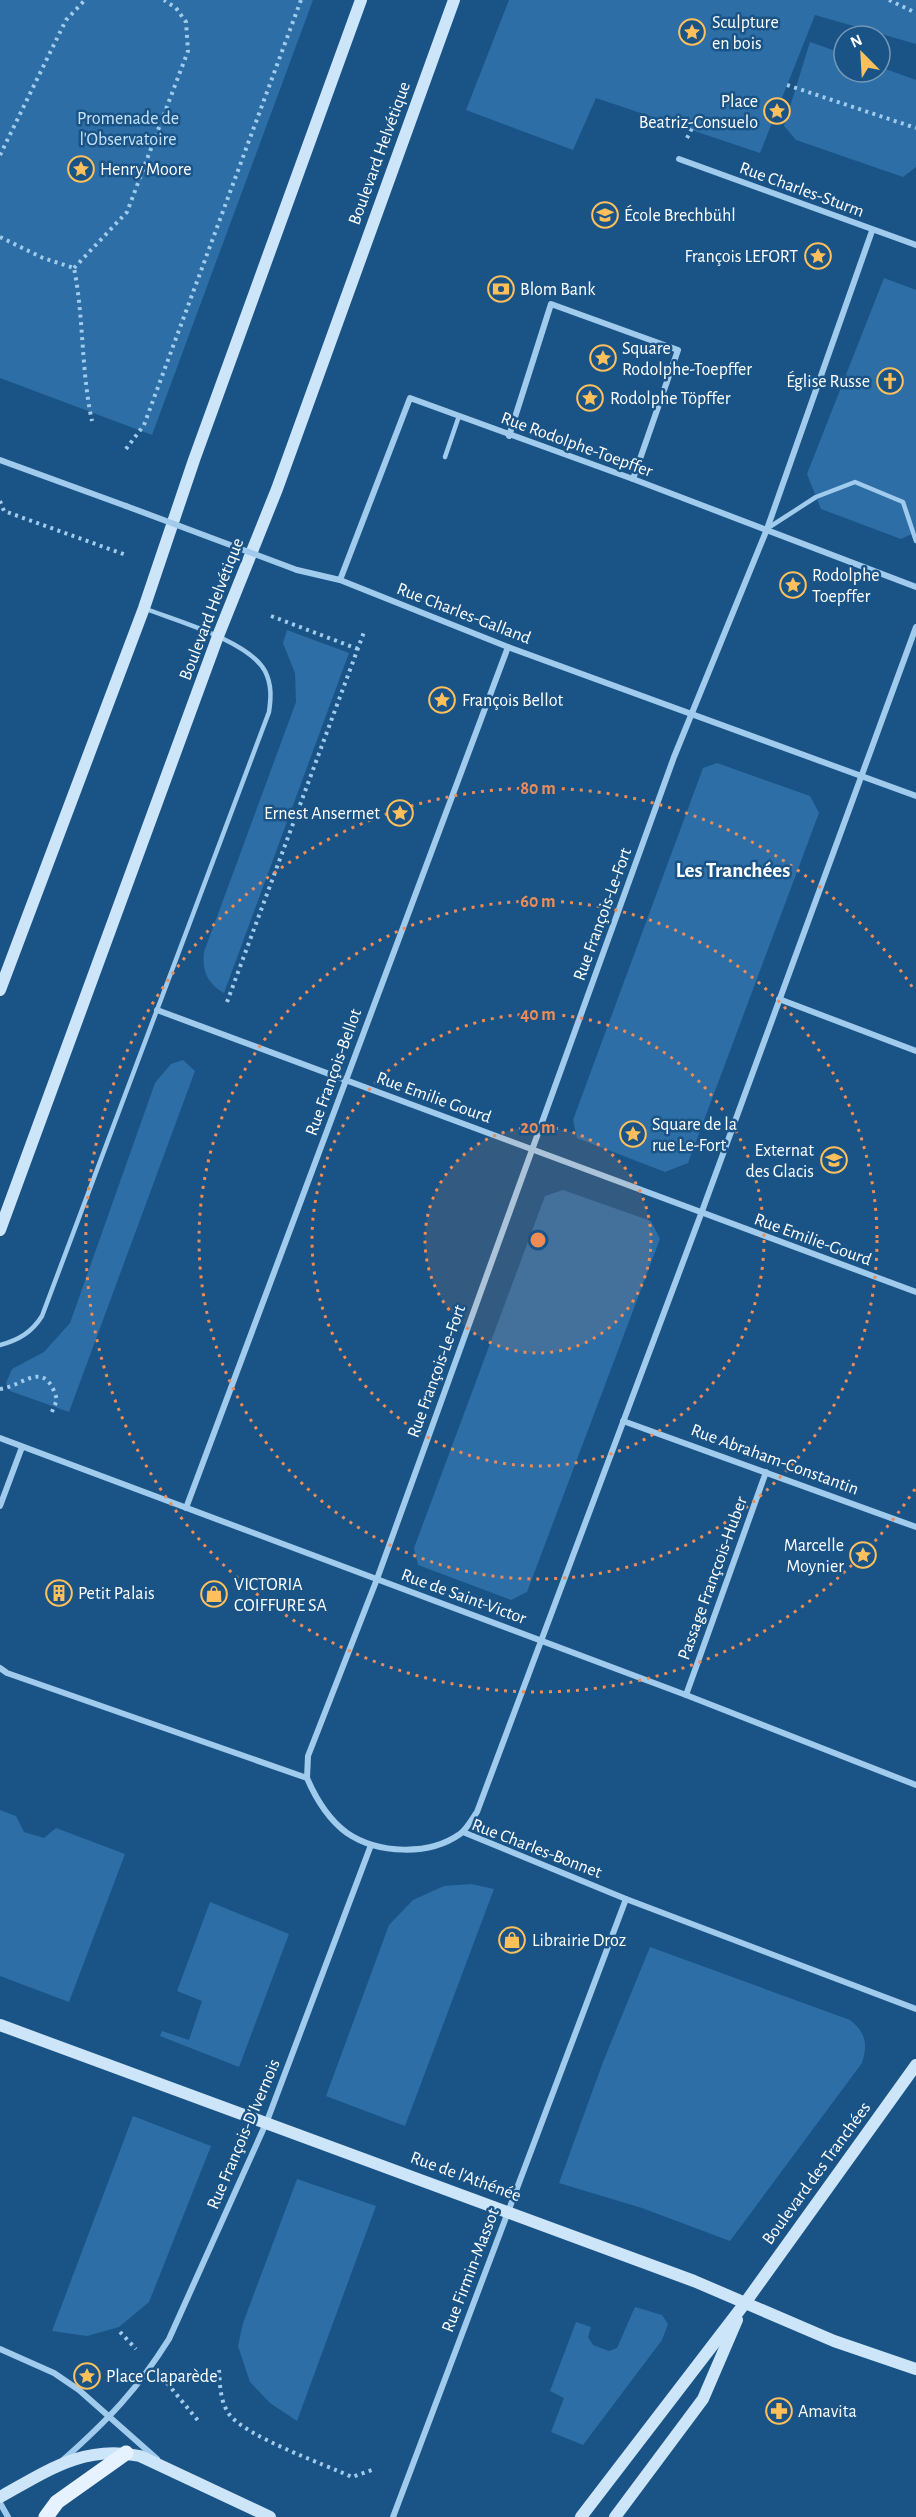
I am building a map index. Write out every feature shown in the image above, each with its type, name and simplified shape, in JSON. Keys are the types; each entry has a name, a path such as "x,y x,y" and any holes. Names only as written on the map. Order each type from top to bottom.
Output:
{"main road":[{"path":"0,990 5,961 144,608 194,460 361,0"},
{"name":"Boulevard Helvétique","path":"0,1230 219,636 277,489 454,0"},
{"name":"Rue de l'Athénée","path":"0,2025 508,2211 694,2281 834,2341 916,2369"},
{"name":"Boulevard des Tranchées","path":"581,2517 745,2303 916,2065"},
{"name":"Boulevard des Tranchées","path":"615,2517 702,2399 745,2303"},
{"path":"46,2517 57,2502 126,2453"},
{"path":"0,2497 60,2463 95,2454 126,2453 140,2456 270,2517"}],"street":[{"name":"Rue Charles-Sturm","path":"679,159 872,231 916,245"},
{"name":"Rue François-Le-Fort","path":"307,1778 308,1756 376,1579 690,714 766,529 872,231"},
{"path":"509,436 551,304 678,350 633,479"},
{"name":"Rue Rodolphe-Toepffer","path":"340,580 410,398 509,436 633,479 916,587"},
{"name":"Rue Charles-Galland","path":"0,460 297,570 340,580 508,646 916,796"},
{"path":"463,1832 477,1812 701,1214 916,627"},
{"name":"Rue François-Bellot","path":"186,1508 508,646"},
{"path":"779,999 916,1051"},
{"name":"Rue Emilie Gourd","path":"157,1010 701,1214"},
{"name":"Rue Emilie-Gourd","path":"701,1214 916,1292"},
{"name":"Rue Abraham-Constantin","path":"623,1421 916,1527"},
{"name":"Rue de Saint-Victor","path":"0,1438 686,1695 916,1785"},
{"path":"0,1506 22,1447"},
{"name":"Passage Françcois-Huber","path":"686,1695 766,1472"},
{"path":"0,1668 7,1673 307,1778"},
{"name":"Rue Charles-Bonnet","path":"307,1778 329,1816 347,1833 371,1845 397,1850 420,1848 446,1842 463,1832 626,1899 916,2009"},
{"name":"Rue François-D'Ivernois","path":"111,2418 169,2339 267,2121 371,1845"},
{"name":"Rue Firmin-Massot","path":"393,2517 626,1899"},
{"path":"0,2349 54,2373 80,2390 169,2470"},
{"path":"60,2463 111,2418"},
{"path":"0,2503 8,2517"}],"lane":[{"path":"445,456 459,416"},
{"path":"766,529 816,497 855,482 903,502 916,541"},
{"path":"0,1345 17,1339 34,1328 42,1316 269,712 271,686 265,670 254,658 219,636 144,608"}],"path":[{"path":"0,155 66,20 85,0"},
{"path":"74,267 127,212 188,51 186,22 176,8 164,0"},
{"path":"126,448 144,425 300,0"},
{"path":"889,0 916,13"},
{"path":"787,85 916,128"},
{"path":"0,237 43,258 74,267"},
{"path":"74,267 79,294 87,397 92,421"},
{"path":"0,501 4,511 126,555"},
{"path":"272,616 358,649"},
{"path":"227,1002 364,632"},
{"path":"0,1389 34,1376 43,1378 49,1383 57,1400 51,1414"},
{"path":"219,2370 221,2396 230,2415 253,2433 352,2476 372,2470"}],"green space":[{"name":"Promenade de l'Observatoire","path":"0,0 313,0 152,435 0,378"},
{"path":"509,0 916,0 916,44 892,37 892,24 846,24 815,15 760,153 596,98 573,150 466,110"},
{"path":"810,42 832,50 832,84 892,84 892,71 916,80 916,167 903,177 796,140 784,126"},
{"path":"884,278 916,290 916,532 901,539 821,509 807,474"},
{"path":"287,630 349,653 224,993 213,985 207,976 204,952 296,702 295,673 283,643"},
{"path":"717,763 810,796 819,813 688,1163 665,1172 577,1138 573,1120 703,768"},
{"path":"183,1060 195,1071 69,1412 10,1391 6,1383 12,1369 44,1352 70,1323 155,1083 171,1064"},
{"path":"563,1190 651,1221 660,1239 527,1592 511,1600 418,1565 414,1548 545,1196"},
{"path":"0,1810 16,1816 24,1832 44,1838 56,1828 125,1854 69,2002 0,1976"},
{"path":"471,1884 494,1889 405,2126 326,2096 389,1925 413,1900 444,1886"},
{"path":"210,1902 289,1934 239,2067 160,2036 162,2031 189,2040 202,2001 177,1991"},
{"path":"650,1947 850,2020 864,2039 865,2050 862,2063 730,2241 642,2208 559,2183 603,2062"},
{"path":"133,2116 211,2146 149,2302 119,2327 87,2336 52,2331"},
{"path":"297,2179 376,2206 297,2421 270,2403 250,2382 238,2346 243,2323"},
{"path":"635,2307 662,2315 668,2324 662,2340 583,2445 551,2432 564,2398 550,2391 576,2322 591,2327 588,2337 593,2345 609,2351 617,2348"}],"place":[{"name":"Sculpture en bois","path":"692,32"},
{"name":"Place Beatriz-Consuelo","path":"777,111"},
{"name":"Henry Moore","path":"81,169"},
{"name":"École Brechbühl","path":"605,215"},
{"name":"François LEFORT","path":"818,256"},
{"name":"Blom Bank","path":"501,289"},
{"name":"Square Rodolphe-Toepffer","path":"603,358"},
{"name":"Église Russe","path":"890,381"},
{"name":"Rodolphe Töpffer","path":"590,398"},
{"name":"Rodolphe Toepffer","path":"793,585"},
{"name":"François Bellot","path":"442,700"},
{"name":"Ernest Ansermet","path":"400,813"},
{"name":"Square de la rue Le-Fort","path":"633,1134"},
{"name":"Externat des Glacis","path":"834,1160"},
{"name":"Marcelle Moynier","path":"863,1555"},
{"name":"Petit Palais","path":"59,1593"},
{"name":"VICTORIA COIFFURE SA","path":"214,1594"},
{"name":"Librairie Droz","path":"512,1940"},
{"name":"Place Claparède","path":"87,2376"},
{"name":"Amavita","path":"779,2411"}],"district":[{"name":"Les Tranchées","path":"733,870"}]}
